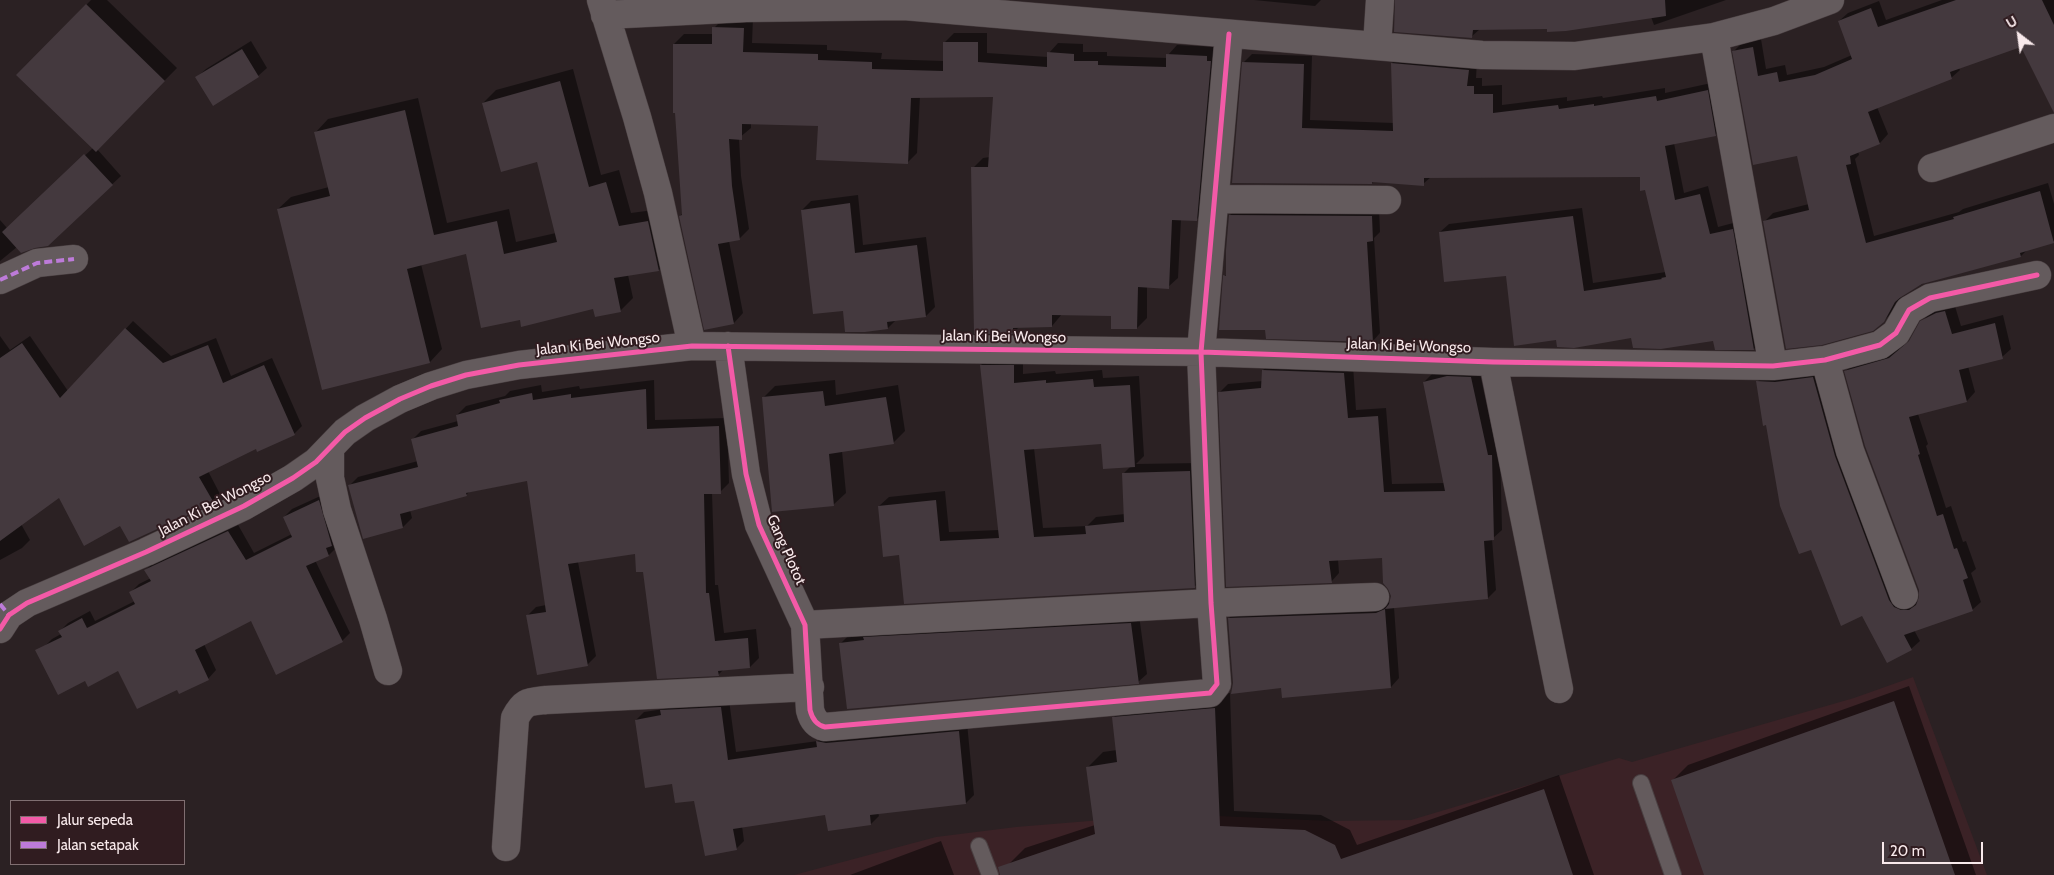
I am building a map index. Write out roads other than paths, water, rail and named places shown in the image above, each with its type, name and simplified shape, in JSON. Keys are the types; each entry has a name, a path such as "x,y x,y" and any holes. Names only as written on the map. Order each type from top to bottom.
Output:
{"street":[{"path":"1377,46 1380,0"},
{"path":"692,346 658,192 638,117 603,7 904,6 1482,54 1575,56 1714,37 1774,21 1830,0"},
{"path":"1211,603 1201,352 1229,34"},
{"path":"1714,37 1773,366"},
{"path":"1932,168 2054,128"},
{"path":"1215,200 1387,200"},
{"path":"0,280 37,263 74,259"},
{"name":"Jalan Ki Bei Wongso","path":"3,616 27,603 146,552 244,506 293,478 316,462 345,432 365,418 400,399 431,386 466,375 519,365 692,346 728,346 1201,352 1493,362 1773,366 1825,360 1880,345 1891,339 1910,310 1930,298 2037,275"},
{"name":"Gang Plotot","path":"728,346 746,474 759,525 805,625 811,714 819,725 824,727 1210,693 1218,684 1211,603"},
{"path":"1825,360 1850,451 1904,595"},
{"path":"1493,362 1560,689"},
{"path":"330,448 330,478 336,510 374,619 388,671"},
{"path":"805,625 1211,603 1375,597"},
{"path":"506,847 515,718 522,706 530,701 810,687"}],"lane":[{"path":"1641,783 1673,875"},
{"path":"979,846 990,875"}]}
